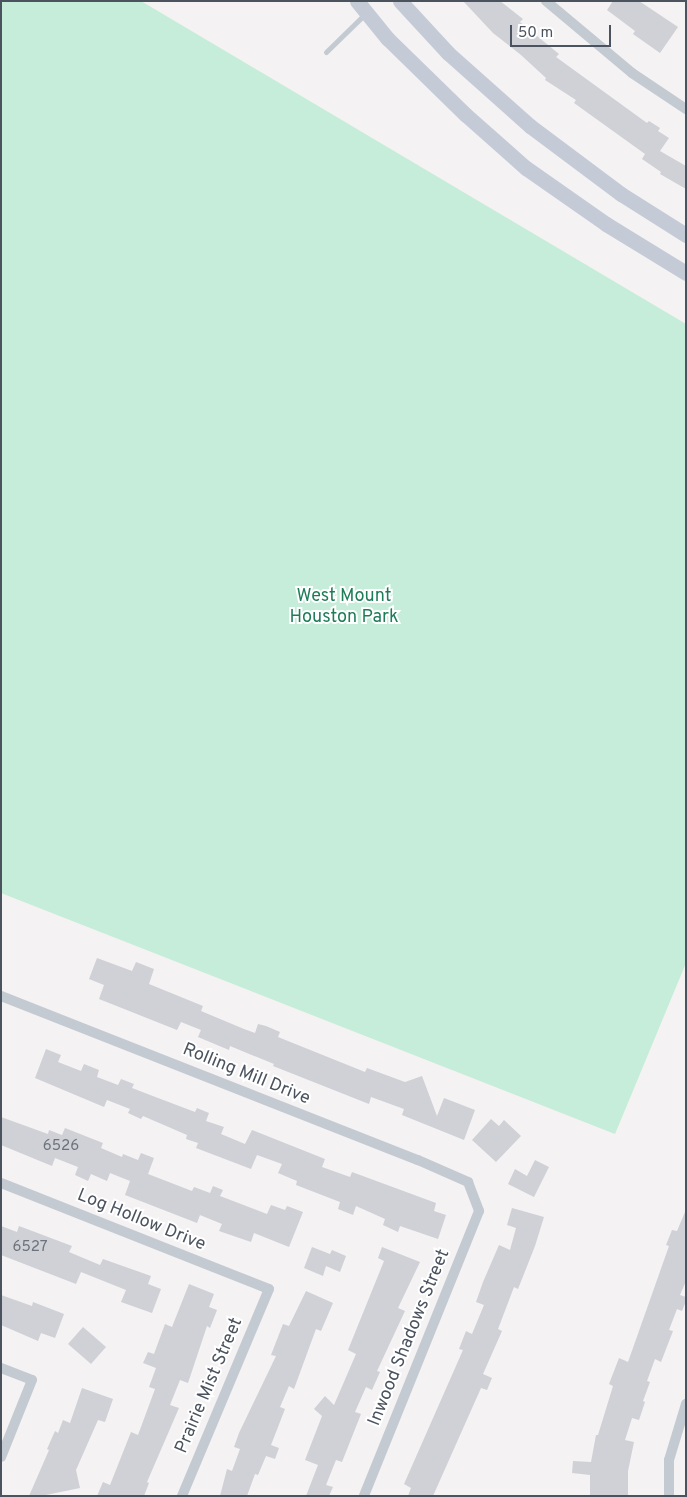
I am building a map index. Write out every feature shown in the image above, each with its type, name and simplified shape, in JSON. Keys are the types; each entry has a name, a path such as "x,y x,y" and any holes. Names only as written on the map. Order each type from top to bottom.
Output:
{"main road":[{"path":"400,1 448,53 530,126 621,194 686,234"},
{"path":"362,7 386,38 466,116 526,168 606,224 686,273"}],"street":[{"path":"546,1 632,72 686,109"},
{"name":"Rolling Mill Drive","path":"1,996 418,1160 468,1182 472,1192"},
{"name":"Log Hollow Drive","path":"1,1183 269,1289"},
{"name":"Inwood Shadows Street","path":"364,1496 479,1211 472,1192"},
{"name":"Prairie Mist Street","path":"182,1496 269,1289"},
{"path":"1,1368 32,1380 1,1457"},
{"path":"669,1496 669,1460 686,1404"}],"lane":[{"path":"326,52 362,7"}],"green space":[{"name":"West Mount Houston Park","path":"1,1 141,1 686,324 686,963 615,1134 1,893"}],"building":[{"path":"463,1 500,1 523,19 520,22 559,54 556,57 647,123 649,121 660,128 658,131 669,138 660,151 686,166 686,189 660,174 661,172 642,159 645,154 574,103 576,100 545,80 546,78 521,55 493,33"},
{"path":"613,1 639,1 678,27 660,53 633,34 635,31 607,10"},
{"path":"97,958 132,971 136,962 154,969 149,984 203,1006 201,1011 255,1033 258,1024 266,1026 280,1032 278,1037 365,1072 367,1068 405,1082 422,1076 437,1116 444,1098 475,1110 464,1140 402,1115 404,1109 371,1097 369,1104 273,1066 274,1064 230,1046 229,1050 198,1037 201,1030 181,1022 177,1030 99,999 104,985 89,979"},
{"path":"46,1049 61,1055 58,1062 81,1071 84,1064 99,1070 97,1077 118,1085 121,1079 134,1084 132,1088 195,1112 197,1108 209,1113 206,1121 224,1127 221,1134 245,1144 252,1130 325,1159 322,1167 350,1177 352,1172 436,1203 434,1211 446,1215 438,1239 400,1226 398,1232 383,1225 385,1219 356,1206 353,1215 338,1209 340,1202 296,1185 297,1181 278,1173 282,1164 257,1155 251,1169 196,1148 198,1143 186,1139 187,1135 143,1116 141,1119 128,1113 130,1109 107,1100 104,1107 35,1078"},
{"path":"1,1117 48,1134 49,1130 62,1135 65,1128 103,1143 101,1148 122,1157 123,1154 138,1160 141,1153 154,1158 148,1174 192,1191 194,1187 210,1193 213,1186 223,1190 220,1196 267,1214 271,1205 285,1210 287,1206 303,1212 289,1247 254,1233 251,1242 219,1231 222,1224 200,1215 197,1223 125,1195 130,1181 110,1173 107,1181 91,1174 88,1181 75,1175 78,1167 55,1158 52,1166 1,1145"},
{"path":"491,1119 499,1126 504,1120 521,1136 496,1162 472,1140"},
{"path":"535,1160 549,1167 534,1197 508,1184 515,1169 527,1176"},
{"path":"512,1208 544,1217 518,1289 514,1287 498,1329 502,1331 483,1374 492,1378 487,1390 481,1388 433,1496 408,1496 411,1488 404,1484 463,1350 459,1349 466,1331 472,1334 484,1305 476,1302 483,1282 499,1245 510,1250 516,1228 507,1225"},
{"path":"685,1212 686,1281 680,1295 686,1297 686,1301 682,1311 677,1309 669,1330 673,1331 661,1362 655,1359 647,1381 650,1382 639,1420 632,1418 625,1440 634,1442 628,1471 628,1496 590,1496 590,1475 572,1473 573,1461 591,1462 596,1435 598,1435 613,1386 609,1384 619,1358 628,1362 669,1246 666,1245 672,1230 677,1231"},
{"path":"1,1226 17,1232 19,1226 72,1246 69,1252 100,1265 103,1259 151,1276 148,1284 161,1289 152,1313 121,1302 126,1290 81,1272 76,1284 1,1255"},
{"path":"312,1247 330,1254 332,1250 346,1256 340,1272 326,1266 323,1276 304,1268"},
{"path":"382,1247 420,1262 398,1308 405,1311 377,1371 380,1372 372,1390 366,1387 355,1412 361,1414 342,1462 336,1460 326,1485 333,1487 329,1496 306,1496 318,1465 305,1460 322,1416 314,1409 325,1396 334,1405 356,1354 348,1350 384,1261 378,1258"},
{"path":"189,1284 214,1294 209,1307 217,1310 210,1328 207,1326 188,1383 180,1380 170,1405 179,1408 147,1482 149,1483 144,1496 97,1496 103,1482 110,1485 131,1432 138,1435 155,1389 149,1387 156,1368 143,1363 148,1352 154,1354 165,1324 172,1327"},
{"path":"306,1291 333,1303 321,1331 316,1329 294,1389 289,1386 280,1407 285,1409 271,1445 279,1448 275,1459 266,1456 258,1475 255,1474 247,1496 220,1496 227,1469 232,1471 240,1449 234,1447 239,1433 276,1356 271,1355 283,1324 289,1326"},
{"path":"1,1295 32,1306 33,1302 64,1314 55,1338 41,1333 38,1341 1,1325"},
{"path":"83,1327 106,1347 91,1364 68,1344"},
{"path":"82,1388 113,1399 105,1422 98,1420 76,1470 80,1488 41,1496 29,1496 55,1431 58,1433 63,1420 70,1423"}]}
